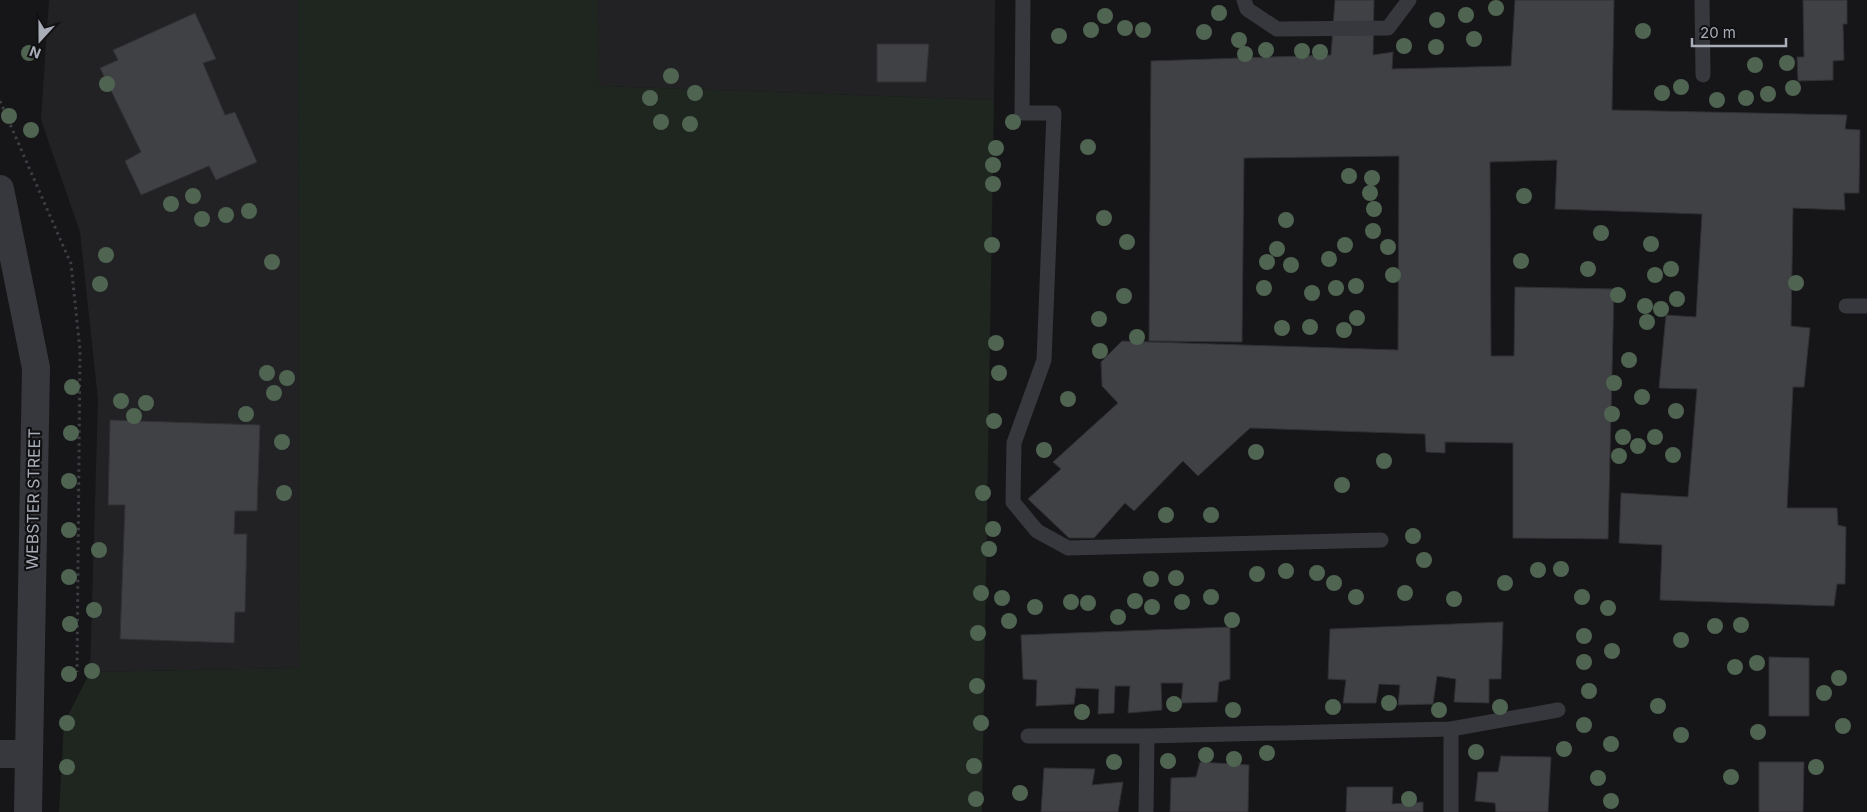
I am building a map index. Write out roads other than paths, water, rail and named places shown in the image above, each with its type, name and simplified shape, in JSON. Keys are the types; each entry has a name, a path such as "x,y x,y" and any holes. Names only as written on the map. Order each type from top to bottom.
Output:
{"street":[{"name":"WEBSTER STREET","path":"0,190 36,368 28,812"},
{"path":"0,754 29,754"}],"lane":[{"path":"1024,0 1022,113 1054,113 1044,360 1014,443 1013,502 1037,531 1068,548 1381,540"},
{"path":"1244,0 1247,9 1278,29 1388,28 1409,0"},
{"path":"1702,0 1703,75"},
{"path":"1846,306 1867,306"},
{"path":"1028,736 1147,736 1451,729 1558,710"},
{"path":"1451,729 1451,812"},
{"path":"1146,812 1147,736"}]}
